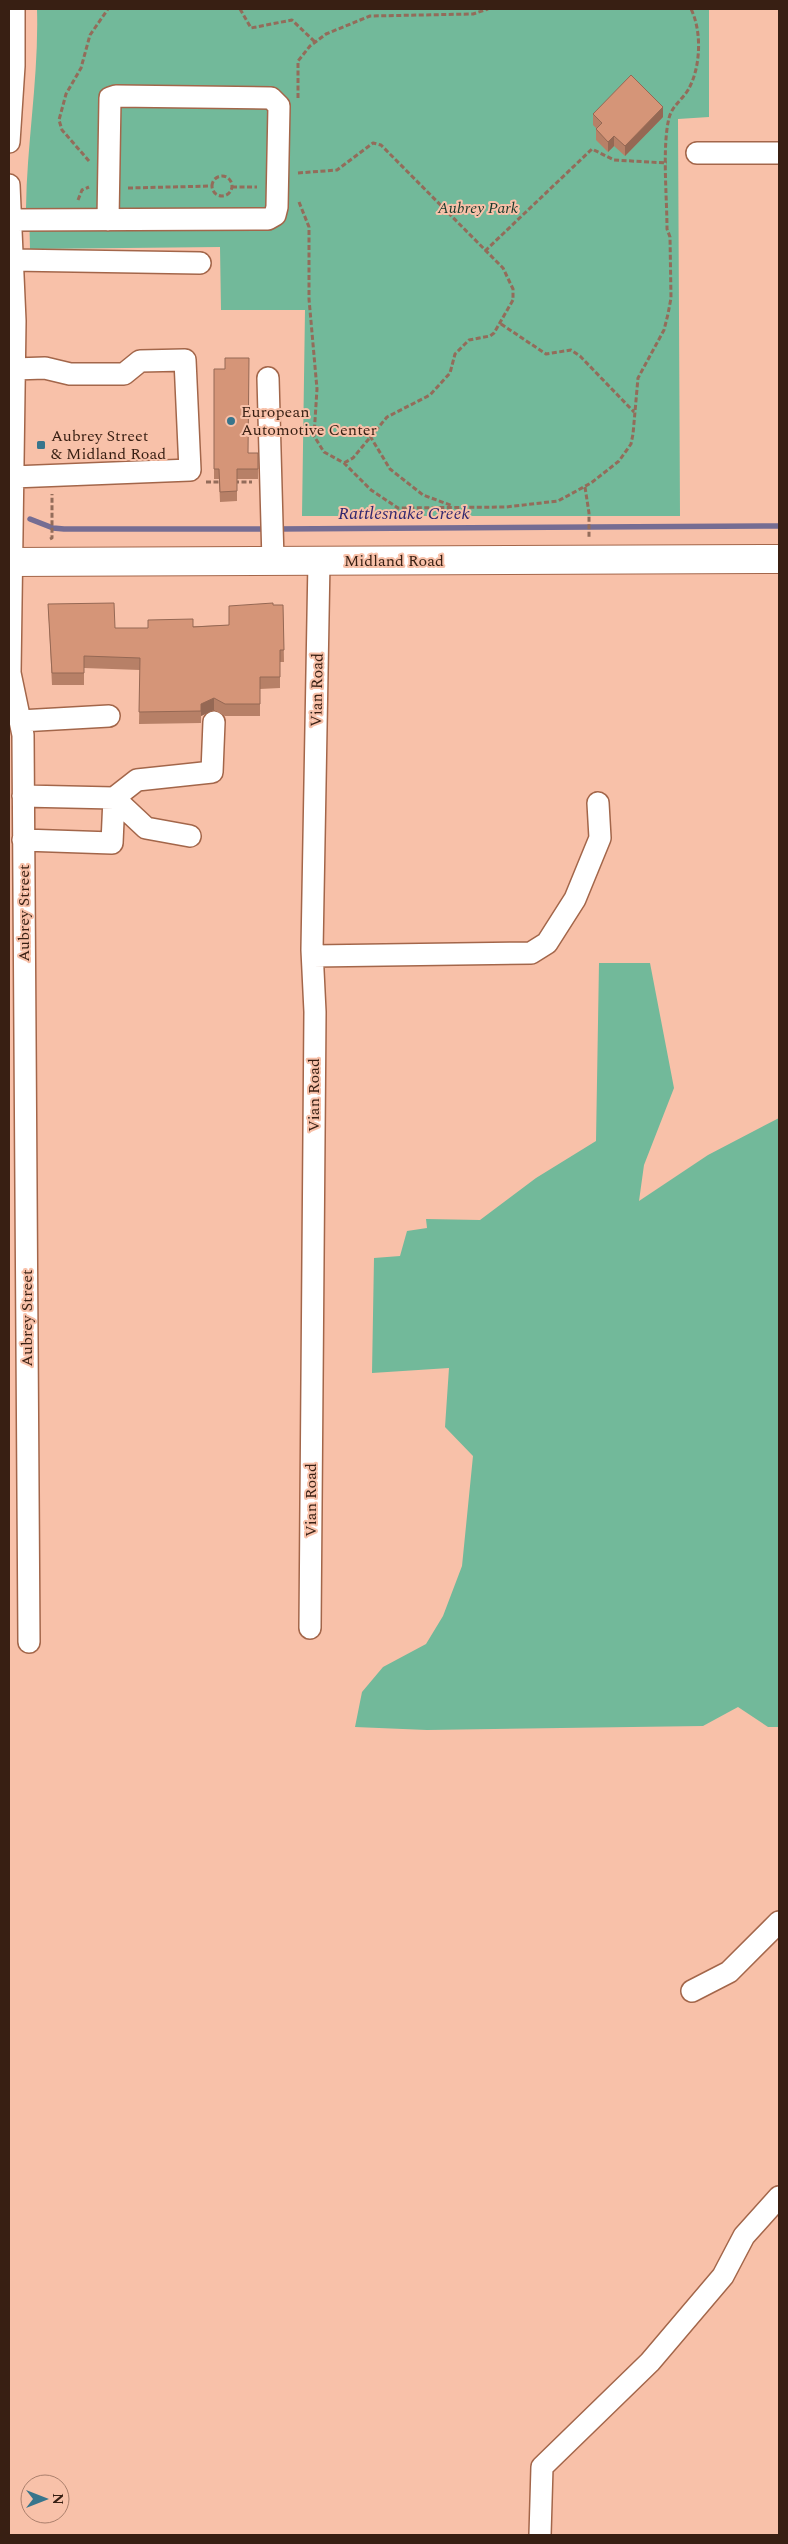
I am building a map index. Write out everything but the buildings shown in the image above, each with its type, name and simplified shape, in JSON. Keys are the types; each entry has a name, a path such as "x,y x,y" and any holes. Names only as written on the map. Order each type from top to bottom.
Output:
{"main road":[{"name":"Midland Road","path":"9,562 272,550 318,561 779,560"}],"street":[{"path":"9,141 14,66 14,9"},
{"path":"10,220 108,220 268,219 276,215 279,106 271,98 116,96 110,98 108,220"},
{"path":"697,153 779,152"},
{"name":"Aubrey Street","path":"9,185 14,369 13,477 9,562 9,673 23,735 29,1642"},
{"path":"12,260 200,263"},
{"path":"13,477 190,470 185,360 140,361 124,374 70,374 44,368 14,369"},
{"path":"268,378 272,550"},
{"name":"Vian Road","path":"310,1628 315,1012 313,956 318,561"},
{"path":"20,721 109,716"},
{"path":"23,796 114,798 138,780 212,772 214,722"},
{"path":"114,798 146,828 190,836"},
{"path":"23,840 112,843 114,798"},
{"path":"313,956 531,953 547,943 575,899 600,838 598,803"},
{"path":"692,1991 729,1972 779,1922"},
{"path":"540,2535 542,2467 650,2362 723,2276 744,2236 779,2197"}],"path":[{"path":"80,151 62,130 59,120 62,106 82,68 90,35 108,9"},
{"path":"240,9 251,28 292,20 315,42"},
{"path":"298,108 298,61 315,42 326,34 363,18 473,14 488,9"},
{"path":"298,195 299,203 309,227 309,299 317,389 314,436 324,452 344,463 371,490 393,506 506,507 544,504 571,496 613,467 625,454 633,434 638,378 664,330 671,298 667,163 669,117 673,107 688,90 694,74 698,27 691,9"},
{"path":"298,173 337,170 373,142 381,145 503,268 513,289 511,305 501,324 490,336 469,340 455,354 450,373 430,395 387,417 353,458 344,463"},
{"path":"485,251 592,149 614,160 667,163"},
{"path":"298,164 298,180"},
{"path":"222,176 230,181 232,187 227,195 220,196 212,186 216,178 222,176"},
{"path":"78,204 82,190 89,187 212,186"},
{"path":"501,324 546,354 571,350 580,356 634,412"},
{"path":"370,436 390,469 423,495 454,506"},
{"path":"190,470 206,482 271,482"},
{"path":"584,487 589,512 589,537"},
{"path":"52,508 52,538"}],"green space":[{"name":"Aubrey Park","path":"37,9 709,9 709,117 678,119 680,516 302,516 305,310 221,310 220,247 30,249 29,208 26,208 36,59"},
{"path":"599,963 650,963 674,1088 644,1165 639,1201 708,1155 779,1118 779,1727 768,1727 738,1707 703,1726 427,1730 355,1727 362,1692 383,1667 426,1644 443,1616 462,1566 473,1456 445,1427 449,1368 372,1373 374,1258 400,1256 407,1231 427,1228 426,1219 480,1220 536,1178 596,1141"}],"waterway":[{"name":"Rattlesnake Creek","path":"30,519 53,528 64,529 267,529"},
{"name":"Rattlesnake Creek","path":"276,529 779,526"}],"place":[{"name":"European Automotive Center","path":"231,421"},
{"name":"Aubrey Street & Midland Road","path":"41,445"}]}
